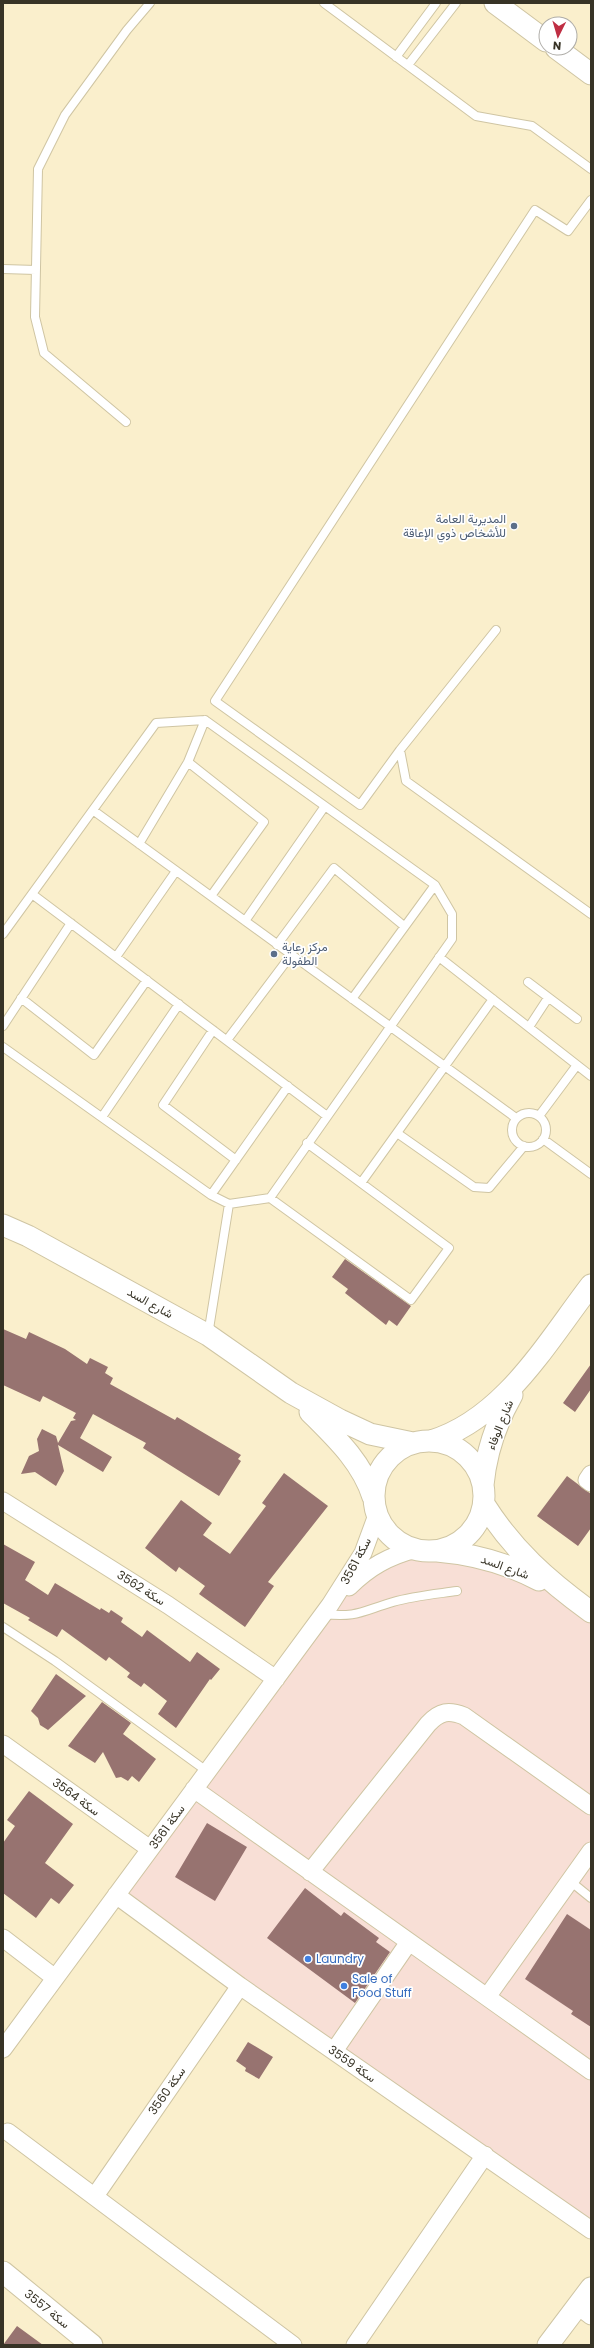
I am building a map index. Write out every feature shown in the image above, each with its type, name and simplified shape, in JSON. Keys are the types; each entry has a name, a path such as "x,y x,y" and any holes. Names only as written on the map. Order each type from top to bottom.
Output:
{"street":[{"path":"495,3 538,35"},
{"path":"567,56 591,74"},
{"name":"شارع السد","path":"3,1225 28,1236 208,1335 291,1393 370,1434 422,1442"},
{"name":"شارع الوفاء","path":"422,1442 456,1432 481,1417 492,1408 527,1369 591,1284"},
{"name":"شارع الوفاء","path":"483,1494 486,1461 501,1414 527,1369"},
{"name":"شارع السد","path":"291,1393 346,1448 364,1474 375,1506"},
{"path":"422,1442 449,1444 465,1454 476,1468 483,1494 478,1521 467,1535 452,1546 425,1550 400,1542 386,1531 375,1506 376,1480 384,1463 396,1451 422,1442"},
{"path":"591,1474 587,1480 591,1483"},
{"name":"شارع السد","path":"483,1494 517,1550 530,1564 571,1598 591,1612"},
{"name":"سكة 3562","path":"3,1502 168,1605 276,1679"},
{"name":"سكة 3561","path":"3,2049 327,1609 362,1553 375,1506"},
{"name":"شارع السد","path":"425,1550 455,1552 510,1566 571,1598"},
{"name":"سكة 3561","path":"327,1609 362,1574 375,1565 395,1555 425,1550"},
{"path":"310,1872 428,1724 443,1712 452,1712 464,1716 591,1806"},
{"name":"سكة 3564","path":"3,1744 150,1850"},
{"path":"194,1789 591,2071"},
{"path":"487,1997 591,1851"},
{"name":"سكة 3559","path":"116,1895 240,1986 591,2230"},
{"path":"3,1938 55,1978"},
{"path":"334,2051 409,1942"},
{"name":"سكة 3560","path":"95,2196 240,1986"},
{"path":"8,2132 294,2345"},
{"path":"355,2345 485,2155"},
{"name":"سكة 3557","path":"3,2272 92,2345"},
{"path":"548,2345 584,2311 591,2288"}],"lane":[{"path":"126,422 44,353 35,316 38,169 65,115 127,30 150,3"},
{"path":"324,3 476,116 532,126 591,169"},
{"path":"396,57 436,3"},
{"path":"408,65 456,3"},
{"path":"496,630 400,750 360,805 214,701 535,210 568,231 591,200"},
{"path":"3,269 36,270"},
{"path":"139,844 188,762 205,720"},
{"path":"3,934 94,811 156,723 205,720 435,885 452,914 452,938 270,1198"},
{"path":"400,750 406,781 591,914"},
{"path":"188,762 264,822 211,896"},
{"path":"245,922 325,806"},
{"path":"94,811 390,1028 516,1118"},
{"path":"277,945 334,868 404,926"},
{"path":"116,957 176,871"},
{"path":"352,1000 435,885"},
{"path":"32,894 327,1116"},
{"path":"3,1026 71,923"},
{"path":"227,1040 291,955"},
{"path":"439,957 591,1076"},
{"path":"21,998 94,1055 147,980"},
{"path":"528,982 577,1019"},
{"path":"529,1027 548,998"},
{"path":"361,1183 445,1068 493,999"},
{"path":"102,1117 179,1004"},
{"path":"213,1030 163,1105 236,1160"},
{"path":"3,1047 211,1195 229,1204 270,1198 411,1300 449,1248 307,1144"},
{"path":"539,1116 577,1065"},
{"path":"211,1195 288,1086"},
{"path":"397,1133 474,1187 489,1188 524,1146 538,1144 543,1140 546,1131 545,1123 539,1116 532,1113 524,1113 516,1118 512,1130 514,1137 524,1146"},
{"path":"543,1140 591,1174"},
{"path":"208,1335 229,1204"},
{"path":"327,1609 345,1616 357,1615 393,1602 457,1591"},
{"path":"3,1627 55,1661 208,1772"},
{"path":"570,1881 591,1898"}],"shaded area":[{"path":"416,1549 455,1552 510,1566 591,1612 591,2230 116,1895 362,1574"}],"building":[{"path":"345,1259 411,1306 397,1326 389,1320 386,1325 345,1293 348,1289 332,1277"},
{"path":"3,1329 26,1339 29,1332 65,1349 87,1364 90,1358 108,1367 105,1373 113,1378 110,1384 175,1420 177,1417 241,1455 238,1459 241,1461 219,1496 143,1448 146,1443 93,1414 80,1438 112,1457 103,1472 58,1445 64,1471 56,1486 35,1472 21,1474 29,1456 39,1451 37,1439 42,1429 56,1436 58,1443 71,1421 76,1420 73,1418 76,1413 43,1396 40,1402 3,1385"},
{"path":"591,1364 591,1389 575,1412 563,1403"},
{"path":"284,1473 328,1506 268,1582 274,1586 245,1627 199,1594 205,1586 179,1567 176,1572 145,1548 181,1500 212,1523 203,1535 230,1554 266,1506 262,1503"},
{"path":"567,1476 591,1494 591,1528 578,1546 537,1516"},
{"path":"3,1544 35,1562 25,1580 48,1595 55,1583 100,1610 101,1608 109,1613 111,1610 123,1618 121,1622 142,1637 147,1630 190,1662 197,1652 220,1669 211,1680 210,1679 176,1728 158,1714 167,1701 144,1683 141,1687 127,1677 130,1673 109,1657 106,1661 62,1629 57,1637 28,1620 30,1618 3,1603"},
{"path":"56,1674 86,1696 48,1730 40,1725 38,1718 31,1711"},
{"path":"102,1702 131,1723 123,1734 156,1759 139,1782 132,1776 128,1781 121,1777 116,1778 103,1752 95,1763 68,1746"},
{"path":"29,1791 73,1824 45,1863 74,1885 59,1904 51,1898 36,1918 3,1893 3,1843 15,1826 7,1820"},
{"path":"207,1823 247,1847 215,1901 175,1877"},
{"path":"305,1888 341,1916 344,1912 379,1938 376,1942 390,1952 355,2003 267,1938"},
{"path":"567,1914 591,1930 591,2027 571,2014 573,2011 525,1979"},
{"path":"248,2042 273,2057 259,2079 245,2071 246,2068 236,2061"},
{"path":"17,2326 43,2345 3,2345"}],"place":[{"name":"المديرية العامة للأشخاص ذوي الإعاقة","path":"514,526"},
{"name":"مركز رعاية الطفولة","path":"274,954"},
{"name":"Laundry","path":"308,1959"},
{"name":"Sale of Food Stuff","path":"344,1986"}]}
